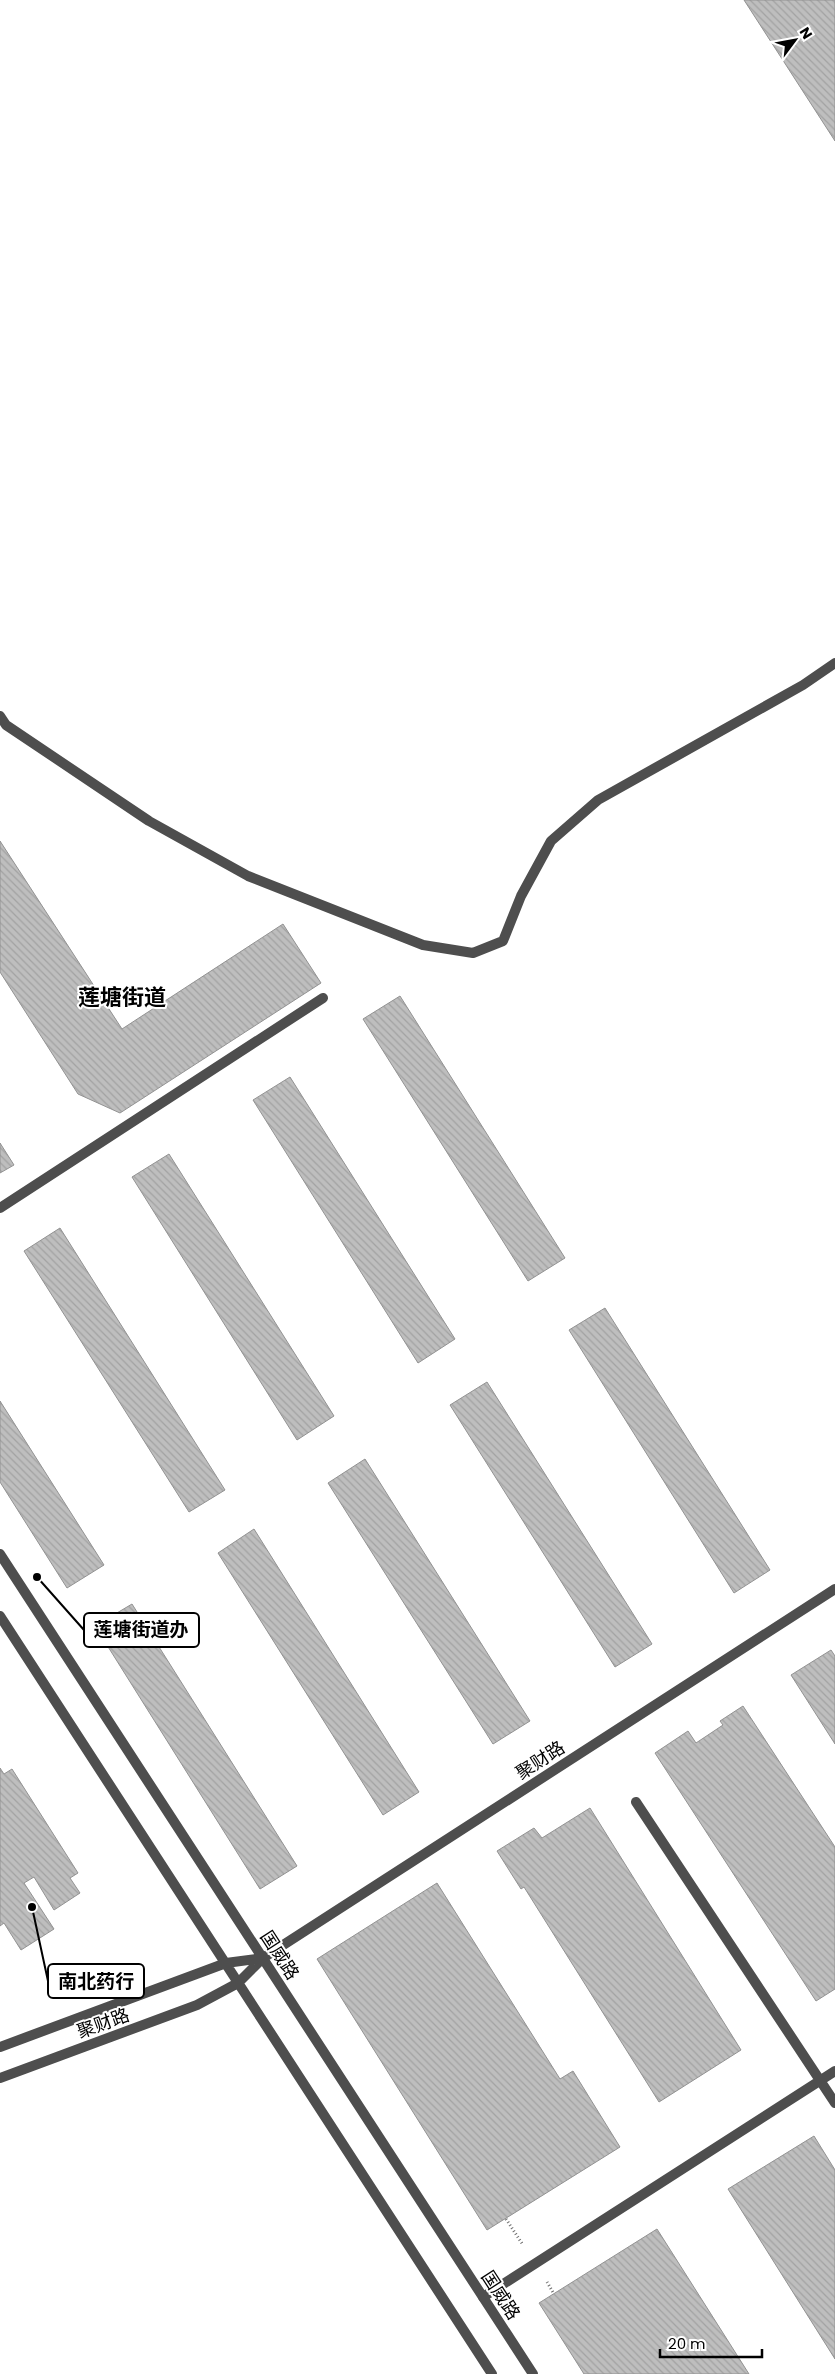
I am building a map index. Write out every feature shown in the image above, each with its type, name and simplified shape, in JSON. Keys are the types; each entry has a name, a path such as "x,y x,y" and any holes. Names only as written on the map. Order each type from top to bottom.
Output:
{"street":[{"path":"2,723 149,821 248,876 423,944 473,953 503,941 521,896 551,841 598,800 804,685 835,663"},
{"path":"0,1208 324,998"},
{"name":"国威路","path":"0,1554 533,2374"},
{"name":"聚财路","path":"0,2078 197,2005 238,1983 263,1958 835,1589"},
{"path":"0,1616 492,2374"},
{"path":"636,1802 835,2103"},
{"name":"聚财路","path":"0,2047 226,1963 263,1958"},
{"path":"483,2296 835,2071"}],"building":[{"path":"744,0 835,0 835,141"},
{"path":"0,841 122,1029 283,924 321,983 120,1113 78,1094 0,972"},
{"path":"400,996 565,1258 528,1281 363,1019"},
{"path":"290,1077 455,1339 418,1363 253,1100"},
{"path":"0,1143 14,1165 0,1173"},
{"path":"169,1154 334,1416 297,1440 132,1177"},
{"path":"60,1228 225,1490 189,1512 24,1251"},
{"path":"605,1308 770,1570 734,1593 569,1330"},
{"path":"487,1382 652,1644 615,1667 450,1405"},
{"path":"0,1401 104,1565 67,1588 0,1482"},
{"path":"365,1459 530,1721 493,1744 328,1483"},
{"path":"254,1529 419,1792 383,1815 218,1553"},
{"path":"132,1604 297,1866 260,1889 95,1626"},
{"path":"831,1650 835,1656 835,1744 791,1675"},
{"path":"743,1706 835,1847 835,1989 816,2001 655,1753 688,1731 696,1743 723,1725 720,1721"},
{"path":"0,1768 4,1774 12,1769 78,1873 70,1878 80,1893 54,1910 34,1877 24,1883 54,1929 21,1950 4,1923 0,1926"},
{"path":"590,1808 741,2050 659,2102 524,1887 521,1889 497,1851 534,1828 542,1838"},
{"path":"437,1883 560,2079 573,2071 620,2147 487,2230 317,1959"},
{"path":"814,2136 835,2170 835,2359 728,2189"},
{"path":"657,2229 749,2374 584,2374 539,2303"}],"place":[{"name":"莲塘街道办","path":"37,1577"},
{"name":"南北药行","path":"32,1907"}],"district":[{"name":"莲塘街道","path":"122,997"}]}
